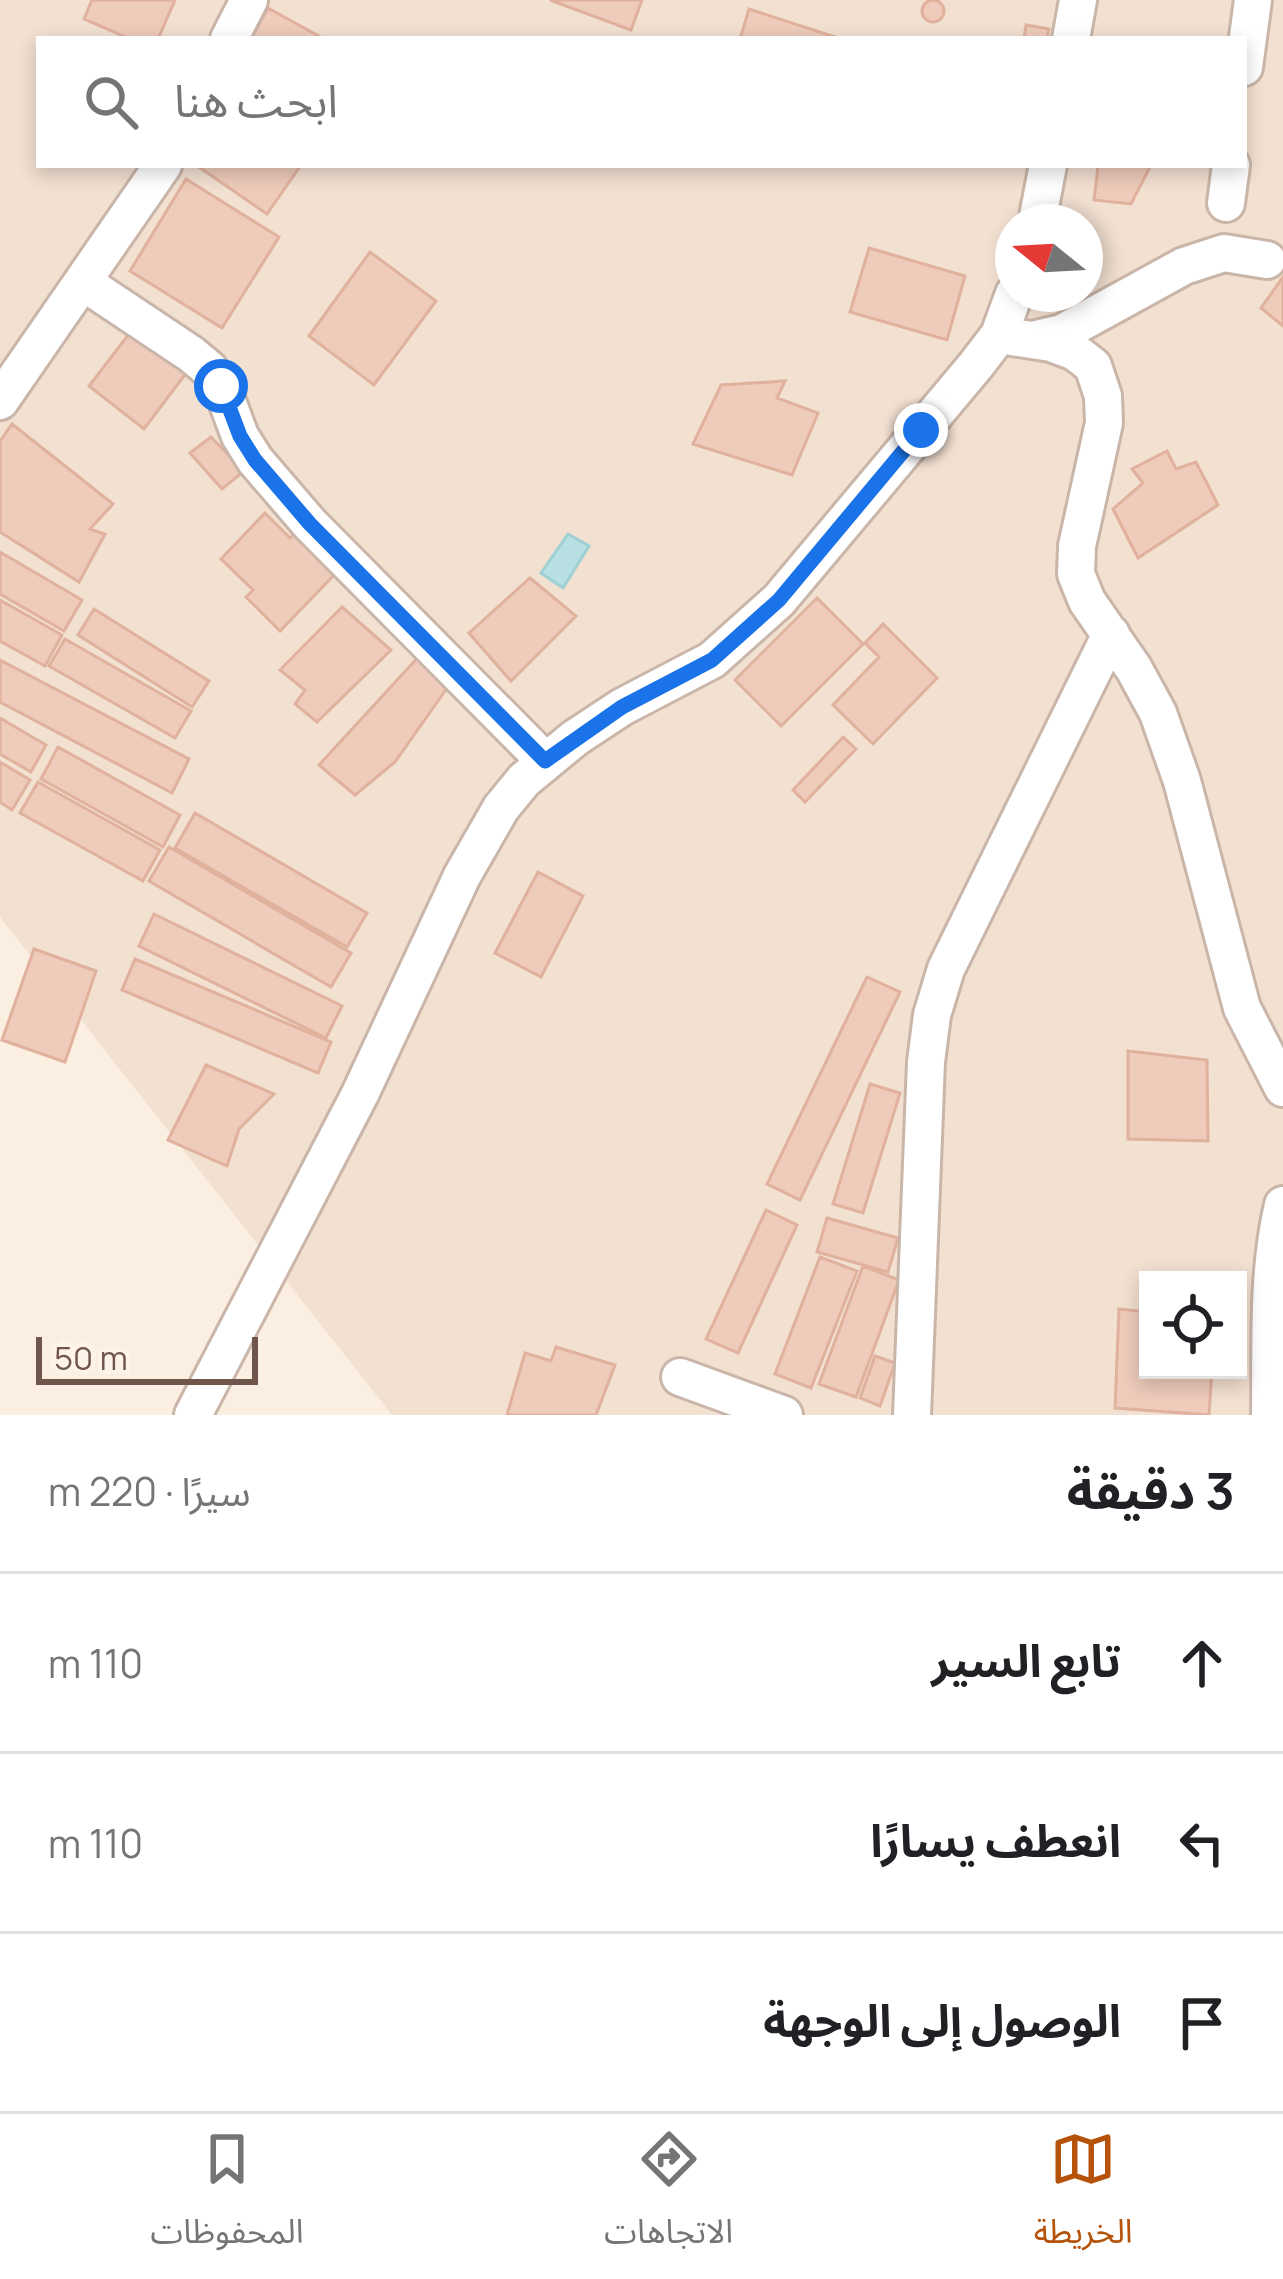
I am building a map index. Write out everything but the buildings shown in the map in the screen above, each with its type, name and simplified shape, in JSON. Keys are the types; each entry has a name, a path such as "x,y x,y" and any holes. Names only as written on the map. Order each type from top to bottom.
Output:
{"street":[{"path":"231,36 249,0"},
{"path":"1072,36 1078,0"},
{"path":"1247,45 1253,0"},
{"path":"0,400 161,168"},
{"path":"1040,204 1047,168"},
{"path":"1226,203 1231,168"},
{"path":"194,1415 360,1094 462,876 501,808 524,780 622,707 712,660 779,600 1015,338 1062,333 1184,266 1224,253 1267,260"},
{"path":"83,282 209,369 255,460 310,524 545,761"},
{"path":"1014,312 1015,338"},
{"path":"1015,338 1051,343 1075,352 1093,366 1103,396 1105,423 1077,546 1076,574 1158,713 1182,781 1242,1008 1283,1088"},
{"path":"912,1415 926,1062 932,1015 946,969 1111,634"},
{"path":"1270,1415 1272,1295 1283,1205"},
{"path":"680,1377 784,1415"}],"shaded area":[{"path":"0,0 1283,0 1283,1415 392,1415 0,917"}],"water":[{"path":"568,534 589,546 563,588 541,573"}],"route":[{"path":"221,386 240,436 255,460 310,524 545,761 622,707 712,660 779,600 921,430"}]}
